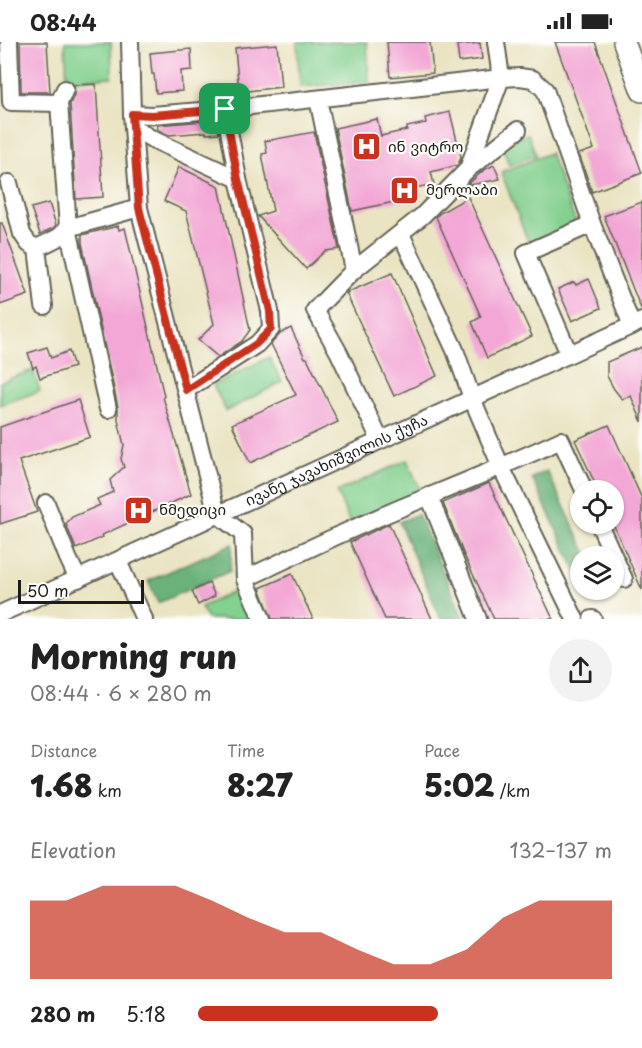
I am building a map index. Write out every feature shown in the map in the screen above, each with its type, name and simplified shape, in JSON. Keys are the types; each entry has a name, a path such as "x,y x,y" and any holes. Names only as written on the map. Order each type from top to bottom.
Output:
{"main road":[{"path":"624,42 642,91"}],"street":[{"path":"9,42 11,102 62,96 68,228 108,409"},
{"path":"130,42 139,208 217,514 243,534 245,579 262,619"},
{"path":"468,170 501,78 496,42"},
{"path":"133,121 152,115 501,78 533,79 545,90 592,224 637,323"},
{"path":"318,99 354,270"},
{"path":"186,390 256,344 271,329 270,311 238,179 225,109"},
{"path":"133,121 152,139 238,179"},
{"path":"380,440 339,353 315,310 354,270 401,234 468,170 518,130"},
{"path":"9,183 22,234 29,243 37,248"},
{"path":"37,248 59,237 68,228 139,208"},
{"path":"569,354 526,254 592,224"},
{"path":"401,234 455,350 501,467 575,619"},
{"path":"37,248 45,306"},
{"name":"ივანე ჯავახიშვილის ქუჩა","path":"0,614 637,323"},
{"path":"245,579 322,543 561,440 579,480"},
{"path":"429,496 478,619"},
{"path":"46,504 78,579"},
{"path":"118,561 144,619"}],"green space":[{"path":"65,42 111,42 112,77 67,80"},
{"path":"297,42 367,42 369,82 300,87"},
{"path":"528,134 536,155 509,165 502,145"},
{"path":"550,153 577,226 529,244 501,172"},
{"path":"269,357 282,382 226,411 213,385"},
{"path":"33,370 40,391 0,405 0,382"},
{"path":"407,460 421,491 350,523 337,492"},
{"path":"547,471 570,519 570,534 577,534 583,546 570,546 570,558 532,478"},
{"path":"418,514 464,619 441,619 399,522"},
{"path":"232,544 230,571 158,603 148,581"},
{"path":"240,588 253,619 207,619 201,607"}],"building":[{"path":"20,42 47,42 50,92 21,92"},
{"path":"387,42 430,42 433,73 390,77"},
{"path":"555,42 595,42 642,173 592,192 579,154 594,149"},
{"path":"480,43 482,59 459,62 457,45"},
{"path":"277,44 281,87 239,92 235,48"},
{"path":"191,49 192,70 181,71 182,91 156,93 150,53"},
{"path":"96,84 103,197 76,199 70,104 75,93 74,85"},
{"path":"450,112 461,157 458,165 431,172 434,184 415,188 417,197 352,211 335,128 377,119 381,136 407,130 407,127 426,123 425,118"},
{"path":"216,120 219,133 169,135 158,130 157,125"},
{"path":"314,132 339,249 325,251 306,269 258,216 273,211 262,154 267,153 265,141"},
{"path":"494,165 500,179 466,186 484,170"},
{"path":"179,167 219,186 250,330 242,341 218,357 198,340 214,324 186,211 164,201"},
{"path":"468,197 532,336 487,358 472,322 481,317 436,217"},
{"path":"642,202 642,308 641,309 604,216"},
{"path":"49,203 56,225 40,234 31,208"},
{"path":"0,223 2,223 28,295 0,305"},
{"path":"118,226 119,230 125,228 163,397 191,494 76,549 66,524 72,517 100,505 97,499 113,492 110,480 124,467 121,459 124,445 118,420 118,407 82,243 82,235"},
{"path":"392,273 437,376 394,396 346,293"},
{"path":"589,279 601,308 572,321 558,289"},
{"path":"291,328 338,422 250,463 232,424 296,395 271,344 281,333"},
{"path":"47,347 51,358 69,351 74,367 40,378 36,366 33,368 28,353"},
{"path":"642,347 642,422 631,396 622,399 614,389 607,376 607,362"},
{"path":"78,400 90,437 19,461 37,512 0,524 0,427"},
{"path":"609,425 642,499 642,590 618,534 624,534 624,480 593,480 575,440"},
{"path":"489,483 553,619 494,619 443,503"},
{"path":"389,524 432,619 385,619 350,542"},
{"path":"292,574 313,619 272,619 260,588"},
{"path":"209,583 215,596 198,605 192,591"}],"place":[{"name":"ინ ვიტრო","path":"367,147"},
{"name":"მერლაბი","path":"405,190"},
{"name":"ნმედიცი","path":"138,510"}],"route":[{"path":"225,109 238,179 270,311 271,329 256,344 186,390 139,208 132,114 152,115 225,109"}]}
